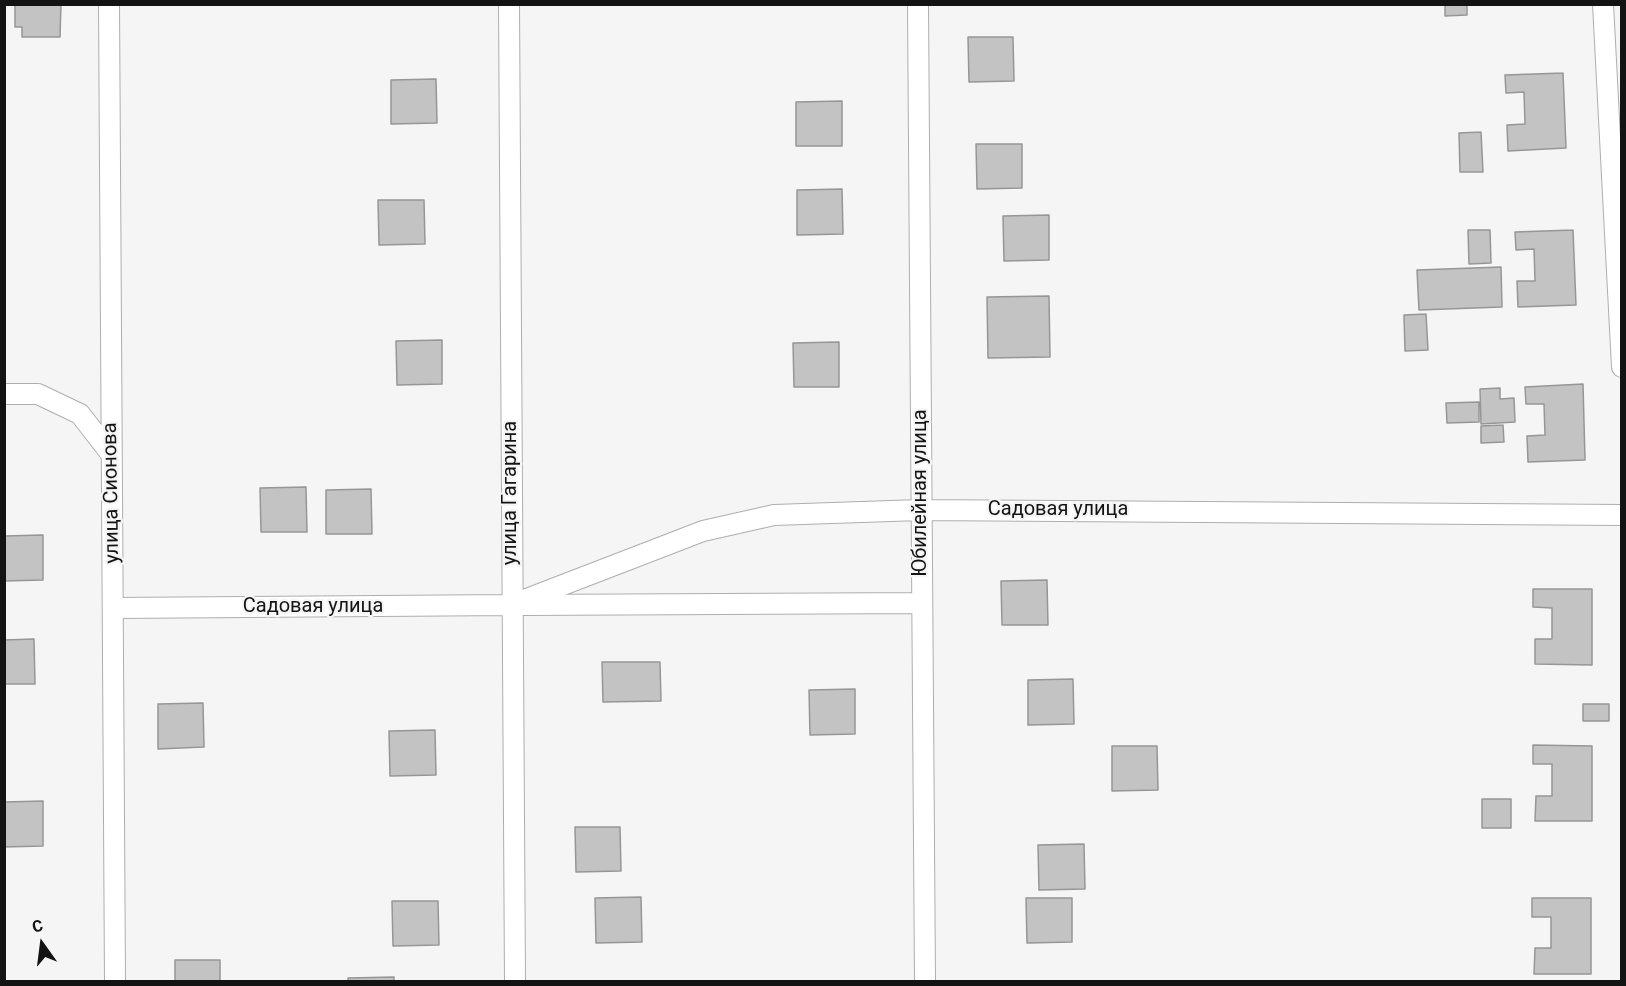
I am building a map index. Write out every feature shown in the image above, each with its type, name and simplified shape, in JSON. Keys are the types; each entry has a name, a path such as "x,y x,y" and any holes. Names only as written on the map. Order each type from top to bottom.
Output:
{"street":[{"name":"улица Сионова","path":"109,4 115,981"},
{"name":"улица Гагарина","path":"509,4 515,981"},
{"name":"Юбилейная улица","path":"918,4 925,981"},
{"path":"1604,4 1622,367"},
{"path":"4,394 38,394 80,414 111,454"},
{"name":"Садовая улица","path":"511,605 623,560 713,528 774,515 920,510 1622,514"},
{"name":"Садовая улица","path":"114,608 921,603"}],"building":[{"path":"15,4 61,4 60,37 22,37 22,27 15,27"},
{"path":"1445,4 1467,4 1467,15 1445,16"},
{"path":"968,37 1013,37 1014,81 969,82"},
{"path":"1563,73 1566,148 1508,151 1507,125 1525,124 1524,92 1506,93 1505,75"},
{"path":"436,79 437,123 391,124 391,80"},
{"path":"842,101 842,146 796,146 796,102"},
{"path":"1481,132 1483,172 1460,172 1459,133"},
{"path":"976,144 1022,144 1022,188 977,189"},
{"path":"842,189 843,234 797,235 797,190"},
{"path":"378,200 424,200 425,244 379,245"},
{"path":"1049,215 1049,260 1004,261 1003,216"},
{"path":"1468,230 1490,230 1491,263 1469,264"},
{"path":"1573,230 1576,305 1518,307 1517,281 1535,281 1534,249 1516,250 1515,232"},
{"path":"1501,267 1502,307 1419,310 1417,270"},
{"path":"1049,296 1050,357 988,358 987,297"},
{"path":"1426,314 1428,350 1405,351 1404,315"},
{"path":"442,340 442,384 397,385 396,341"},
{"path":"839,342 839,387 794,387 793,343"},
{"path":"1583,384 1585,460 1528,462 1527,436 1545,435 1544,404 1526,404 1525,387"},
{"path":"1500,388 1500,399 1514,398 1515,422 1481,424 1480,389"},
{"path":"1479,402 1479,422 1447,423 1446,403"},
{"path":"1503,425 1504,442 1481,443 1481,426"},
{"path":"306,487 307,532 261,532 260,488"},
{"path":"371,489 372,534 326,534 326,490"},
{"path":"43,535 43,580 4,581 4,536"},
{"path":"1047,580 1048,625 1002,625 1001,581"},
{"path":"1533,589 1592,589 1592,665 1535,664 1535,639 1552,639 1552,608 1533,607"},
{"path":"34,639 35,684 4,684 4,640"},
{"path":"602,662 660,662 661,701 603,702"},
{"path":"1073,679 1074,724 1028,725 1028,680"},
{"path":"855,689 855,734 810,735 809,690"},
{"path":"203,703 204,747 158,749 158,704"},
{"path":"1583,704 1609,704 1609,721 1583,721"},
{"path":"435,730 436,775 390,776 389,731"},
{"path":"1533,745 1592,746 1592,821 1535,821 1536,796 1552,796 1552,764 1533,764"},
{"path":"1112,746 1157,746 1158,790 1112,791"},
{"path":"1482,799 1511,799 1511,828 1482,828"},
{"path":"43,801 43,846 4,847 4,802"},
{"path":"575,827 620,827 621,871 576,872"},
{"path":"1084,844 1085,889 1039,890 1038,845"},
{"path":"641,897 642,942 596,943 595,898"},
{"path":"1026,898 1072,898 1072,942 1027,943"},
{"path":"1532,898 1591,898 1591,974 1534,974 1535,948 1551,948 1551,917 1532,917"},
{"path":"392,901 438,901 439,945 393,946"},
{"path":"175,960 220,960 220,982 175,982"},
{"path":"394,977 394,982 348,982 348,978"}]}
